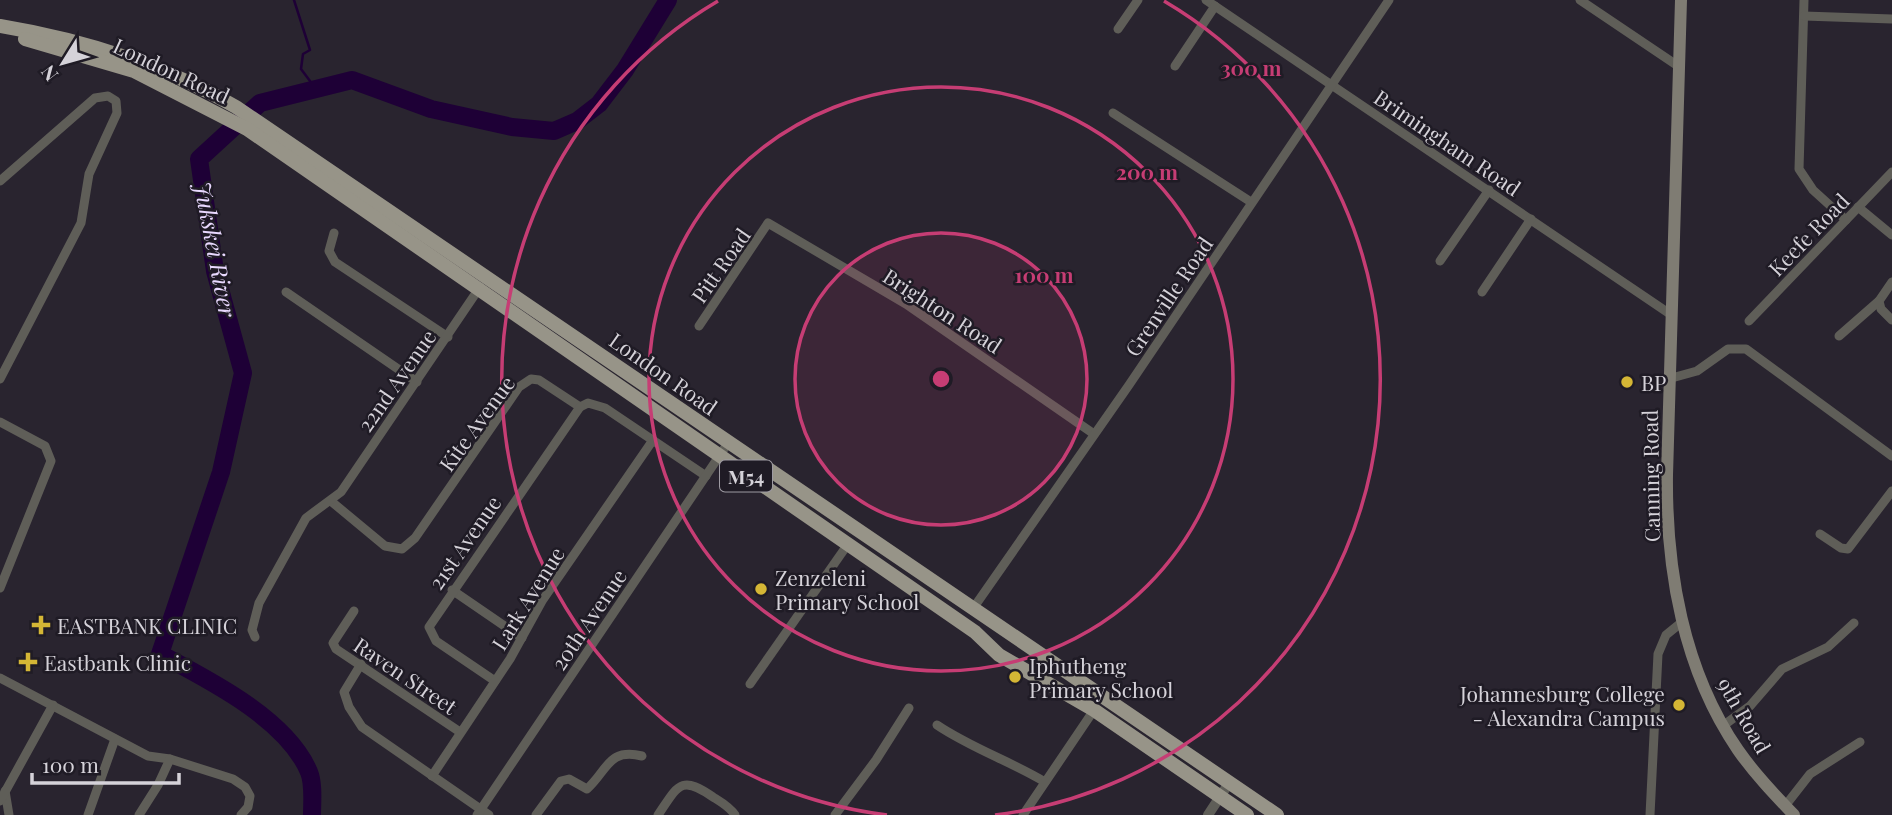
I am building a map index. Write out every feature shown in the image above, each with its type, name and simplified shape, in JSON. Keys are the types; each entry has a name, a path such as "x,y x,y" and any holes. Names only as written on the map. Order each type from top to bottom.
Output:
{"main road":[{"name":"Canning Road","path":"1681,0 1668,379 1667,534 1672,578 1682,622"},
{"name":"London Road","path":"0,26 60,37 141,61 187,80 236,107 478,291 975,632 999,655 1094,710 1247,815"},
{"name":"London Road","path":"0,35 107,61 163,83 282,144 487,277 972,610 1277,815"},
{"name":"9th Road","path":"1682,622 1706,688 1724,725 1738,749 1789,810"}],"street":[{"path":"1118,29 1138,0"},
{"name":"Brimingham Road","path":"1206,0 1670,314"},
{"name":"Grenville Road","path":"972,610 1389,0"},
{"path":"1580,0 1678,66"},
{"path":"1804,0 1799,169 1813,190 1846,220"},
{"path":"1175,66 1215,6"},
{"path":"1804,16 1892,19"},
{"path":"0,181 95,98 105,96 116,101 117,113 89,174 81,223 0,379"},
{"path":"1113,113 1251,202"},
{"name":"Keefe Road","path":"1749,321 1892,172"},
{"path":"1440,261 1489,190"},
{"path":"1858,207 1892,235"},
{"path":"1482,292 1531,219"},
{"name":"Brighton Road","path":"768,223 906,304 1094,434"},
{"name":"Pitt Road","path":"699,326 768,223"},
{"path":"334,233 329,251 335,262 447,337"},
{"name":"22nd Avenue","path":"255,637 252,630 259,603 306,518 332,502 418,382 487,277"},
{"path":"1839,336 1879,301 1892,282"},
{"path":"286,292 418,382"},
{"path":"1879,301 1881,309 1892,320"},
{"path":"1668,379 1698,371 1728,349 1746,349 1892,456"},
{"name":"Kite Avenue","path":"332,502 385,546 402,549 415,538 524,383 531,379 540,380 580,407 588,403 601,406 706,476"},
{"name":"21st Avenue","path":"495,681 436,641 430,633 433,618 580,407"},
{"path":"0,422 42,444 50,453 49,468 0,589"},
{"name":"Lark Avenue","path":"432,776 495,681 542,601 653,440"},
{"name":"20th Avenue","path":"482,813 728,443"},
{"path":"1820,534 1841,548 1849,549 1892,491"},
{"path":"750,684 848,544"},
{"path":"452,590 522,638"},
{"name":"Raven Street","path":"354,611 333,643 460,732"},
{"path":"1650,815 1658,653 1666,635 1682,622"},
{"path":"1724,725 1750,706 1782,669 1828,647 1854,622"},
{"path":"361,664 344,692 362,727 482,813"},
{"path":"0,678 154,759 170,759 233,779 245,787 250,802 241,815"},
{"path":"0,801 53,705"},
{"path":"835,815 876,760 909,708"},
{"path":"1023,815 1094,710"},
{"path":"937,725 967,745 1009,760 1045,782"},
{"path":"88,815 115,739"},
{"path":"1789,810 1810,774 1860,742"},
{"path":"536,815 561,780 569,779 587,789 618,755 642,755"},
{"path":"142,814 170,759"},
{"path":"658,815 676,788 687,783 696,785 735,815"},
{"path":"1208,815 1229,783"},
{"path":"5,791 9,815"}],"waterway":[{"path":"294,0 310,50 303,54 301,69 316,89"},
{"name":"Jukskei River","path":"312,815 311,777 298,753 283,735 245,703 160,654 221,472 243,373 215,271 199,159 260,103 352,80 431,109 512,127 554,131 577,121 599,104 625,70 668,0"}],"place":[{"name":"BP","path":"1627,382"},
{"name":"Zenzeleni Primary School","path":"761,589"},
{"name":"EASTBANK CLINIC","path":"41,625"},
{"name":"Eastbank Clinic","path":"28,662"},
{"name":"Iphutheng Primary School","path":"1015,677"},
{"name":"Johannesburg College - Alexandra Campus","path":"1679,705"}]}
